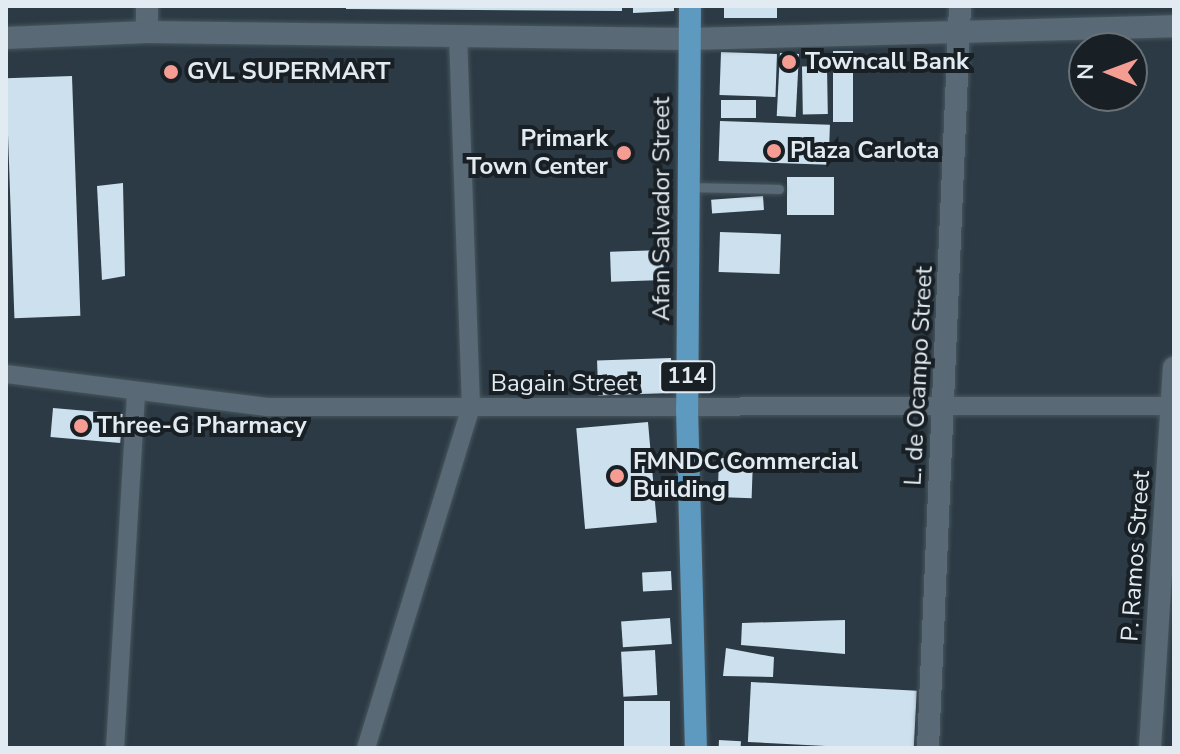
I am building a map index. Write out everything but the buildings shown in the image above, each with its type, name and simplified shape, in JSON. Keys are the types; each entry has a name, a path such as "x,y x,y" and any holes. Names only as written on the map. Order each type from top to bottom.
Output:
{"main road":[{"name":"Afan Salvador Street","path":"690,6 687,408 696,748"}],"street":[{"path":"147,6 147,32"},
{"name":"L. de Ocampo Street","path":"928,748 960,6"},
{"path":"6,38 147,32 690,39 960,36 1174,26"},
{"path":"366,748 471,407 458,36"},
{"name":"P. Ramos Street","path":"1150,748 1174,368"},
{"name":"Bagain Street","path":"6,374 136,394 268,407 1171,406"},
{"path":"115,748 136,394"}],"lane":[{"path":"688,187 779,189"}],"place":[{"name":"Towncall Bank","path":"789,62"},
{"name":"GVL SUPERMART","path":"171,72"},
{"name":"Plaza Carlota","path":"774,151"},
{"name":"Primark Town Center","path":"624,153"},
{"name":"Three-G Pharmacy","path":"81,426"},
{"name":"FMNDC Commercial Building","path":"617,476"}]}
